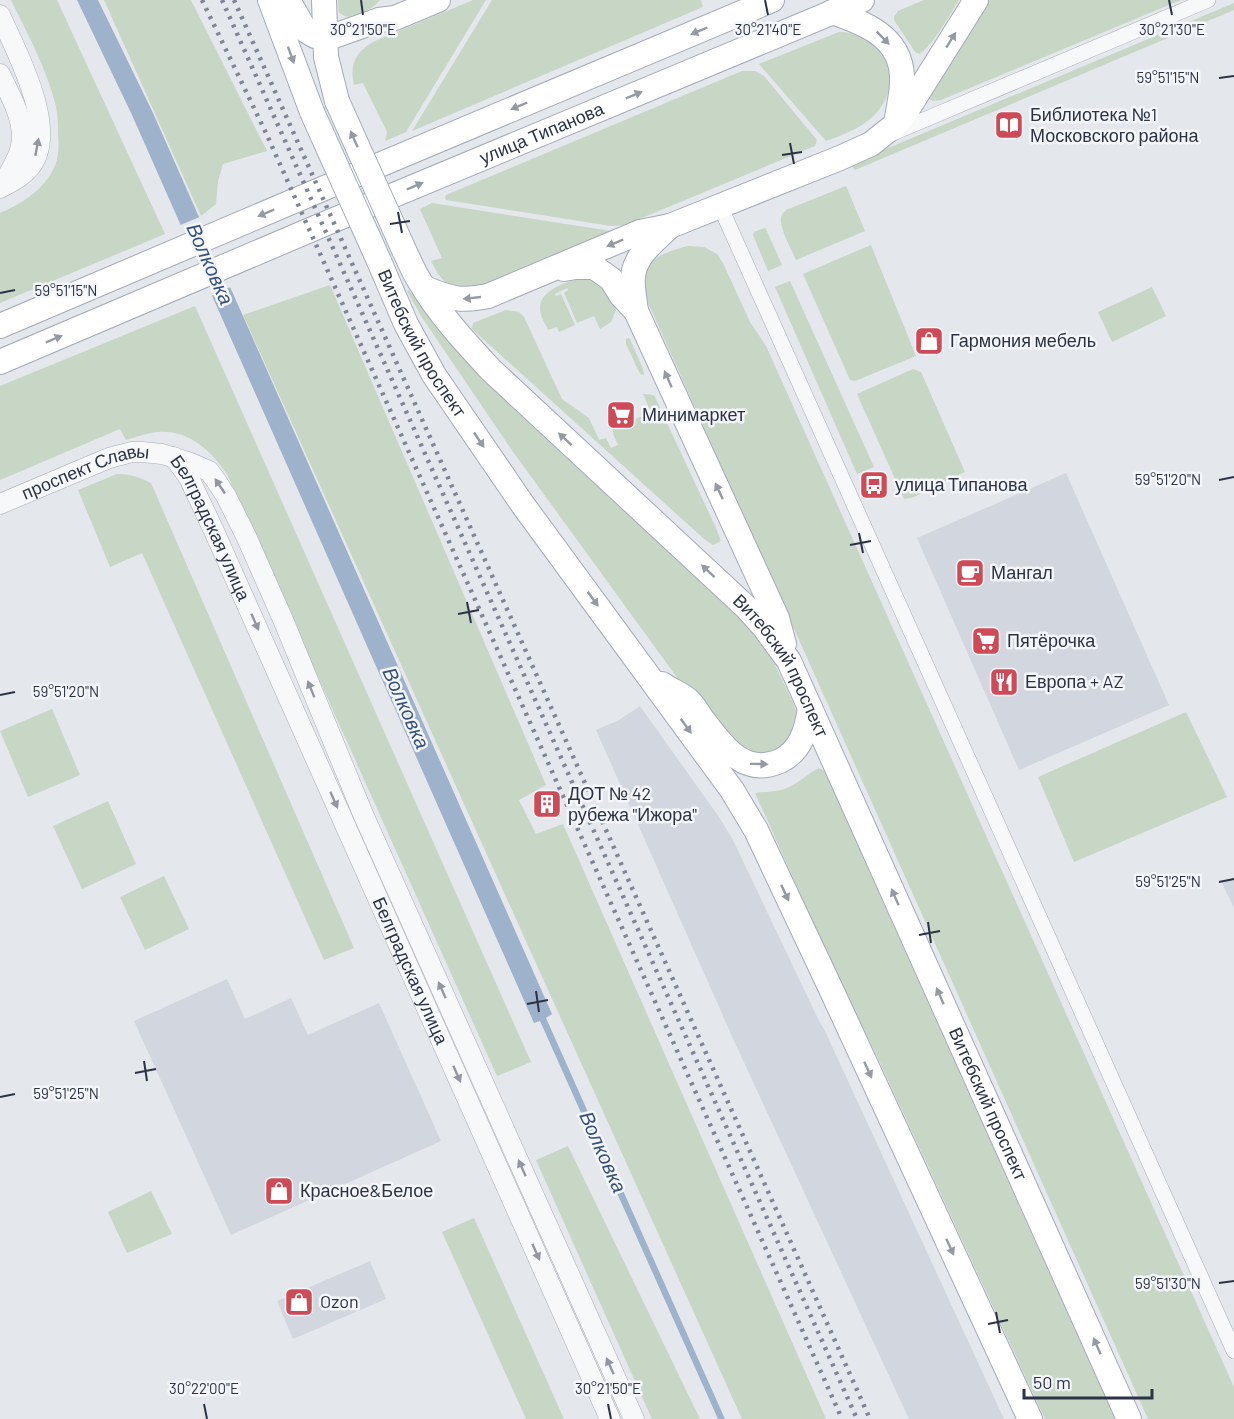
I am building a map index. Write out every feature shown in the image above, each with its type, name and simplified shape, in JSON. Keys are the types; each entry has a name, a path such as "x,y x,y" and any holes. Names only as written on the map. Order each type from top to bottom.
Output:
{"main road":[{"name":"Витебский проспект","path":"270,0 312,112 406,324 434,375 523,505 732,790 756,830 1030,1419"},
{"path":"288,0 305,30 315,36 325,37 379,20 395,18 438,0"},
{"name":"Витебский проспект","path":"324,0 326,57 337,101 404,250 424,288 452,327 491,369 747,608 789,661 1129,1419"},
{"path":"379,20 394,0"},
{"name":"улица Типанова","path":"0,326 772,0"},
{"name":"улица Типанова","path":"0,362 862,0"},
{"path":"424,288 455,298 470,300 488,296 640,232 670,226 871,144 896,127 976,0"},
{"path":"832,12 876,30 893,48 902,73 896,127"},
{"path":"636,311 633,279 636,264 645,250 670,226"},
{"path":"545,273 576,267 594,267 611,279 621,295 636,311 777,618 789,661"},
{"path":"652,679 689,701 730,753 746,763 765,765 790,756 807,729 810,708"}],"street":[{"path":"896,127 1208,0"},
{"path":"0,15 33,90 40,130 38,151 31,166 19,177 0,188"},
{"path":"0,74 15,107 22,138 18,153 0,188"},
{"path":"720,206 1234,1351"},
{"name":"проспект Славы","path":"0,504 116,455 142,452 174,457"},
{"name":"Белградская улица","path":"174,457 189,478 210,522 610,1419"},
{"name":"Белградская улица","path":"174,457 209,471 226,496 246,536 363,814 634,1419"}],"shaded area":[{"path":"1066,473 1169,705 1019,770 917,538"},
{"path":"640,706 733,840 824,1029 1004,1419 909,1419 735,1043 596,730 619,720"},
{"path":"1234,877 1234,908 1222,883"},
{"path":"227,979 245,1019 291,998 308,1035 379,1003 441,1141 231,1235 134,1021"},
{"path":"370,1261 386,1299 293,1339 277,1301"}],"green space":[{"path":"11,0 57,0 165,234 0,303 0,213 23,201 43,184 55,166 58,148 57,113 48,80"},
{"path":"104,0 191,0 267,151 223,164 218,181 216,204 201,216"},
{"path":"338,0 380,0 369,9 347,17 339,13"},
{"path":"473,0 486,0 406,132 385,141 387,132 363,83 354,85 353,64 359,54 375,41"},
{"path":"492,0 701,0 703,7 412,131"},
{"path":"924,0 959,0 935,38 919,54 915,52 894,17 898,11"},
{"path":"988,0 1181,0 941,100 930,100 927,97 930,88"},
{"path":"1234,3 1234,10 855,170 850,164"},
{"path":"839,32 852,34 874,46 882,56 890,79 883,104 872,118 826,141 759,64"},
{"path":"742,71 755,71 764,76 817,140 815,146 625,225 611,226 446,200 445,198 446,195"},
{"path":"846,186 865,231 796,260 782,227 782,214 786,210"},
{"path":"432,203 611,231 482,285 458,289 447,284 431,261 442,258 420,209"},
{"path":"765,228 782,265 768,271 753,235 754,232"},
{"path":"871,245 916,356 855,381 850,380 803,274"},
{"path":"688,246 704,247 717,254 750,322 766,346 1234,1387 1234,1419 1148,1419 641,287 643,273 650,262"},
{"path":"586,278 601,285 612,299 616,310 611,322 600,329 594,316 577,323 564,293 568,290 567,288 555,294 556,296 561,294 575,325 559,332 557,327 548,330 540,311 541,301 550,291 564,283"},
{"path":"790,281 874,467 857,474 775,287"},
{"path":"330,285 546,785 519,800 536,834 563,824 826,1419 742,1419 243,315"},
{"path":"1152,287 1166,316 1112,342 1098,312"},
{"path":"409,290 477,373 746,620 770,654 798,715 788,743 770,754 749,753 713,727 511,449 421,316 407,291"},
{"path":"195,306 531,1062 497,1076 227,474 213,457 198,443 179,434 158,432 126,440 120,429 0,480 0,386"},
{"path":"506,310 519,312 524,317 562,399 589,418 599,440 606,438 611,448 618,445 613,429 651,412 643,394 654,395 721,541 713,545 703,538 472,329 473,323"},
{"path":"628,338 644,375 640,374 626,344"},
{"path":"913,369 921,372 965,472 914,497 904,499 857,394"},
{"path":"117,474 134,476 151,483 354,948 324,960 142,553 110,567 78,490"},
{"path":"52,709 80,775 28,797 0,731"},
{"path":"1186,712 1227,797 1074,862 1038,777"},
{"path":"819,768 829,777 1115,1419 1045,1419 876,1054 837,976 755,793 788,788"},
{"path":"108,801 136,864 82,889 53,826"},
{"path":"164,876 189,929 145,950 120,897"},
{"path":"568,1146 700,1419 652,1419 536,1160"},
{"path":"151,1191 172,1234 127,1253 108,1212"},
{"path":"474,1218 564,1419 526,1419 442,1232"}],"water":[{"name":"Волковка","path":"77,0 98,0 153,113 552,1014 546,1018 725,1419 718,1419 540,1021 534,1023 132,115"}],"pier":[{"path":"202,216 233,286 209,297 178,226"}],"railway":[{"path":"202,0 266,133 842,1419"},
{"path":"222,0 857,1419"},
{"path":"234,0 870,1419"}],"place":[{"name":"Библиотека №1 Московского района","path":"1009,125"},
{"name":"Гармония мебель","path":"929,341"},
{"name":"Минимаркет","path":"621,415"},
{"name":"улица Типанова","path":"874,485"},
{"name":"Мангал","path":"970,573"},
{"name":"Пятёрочка","path":"986,641"},
{"name":"Европа + AZ","path":"1004,682"},
{"name":"ДОТ № 42 рубежа \"Ижора\"","path":"547,804"},
{"name":"Красное&Белое","path":"279,1191"},
{"name":"Ozon","path":"299,1302"}]}
